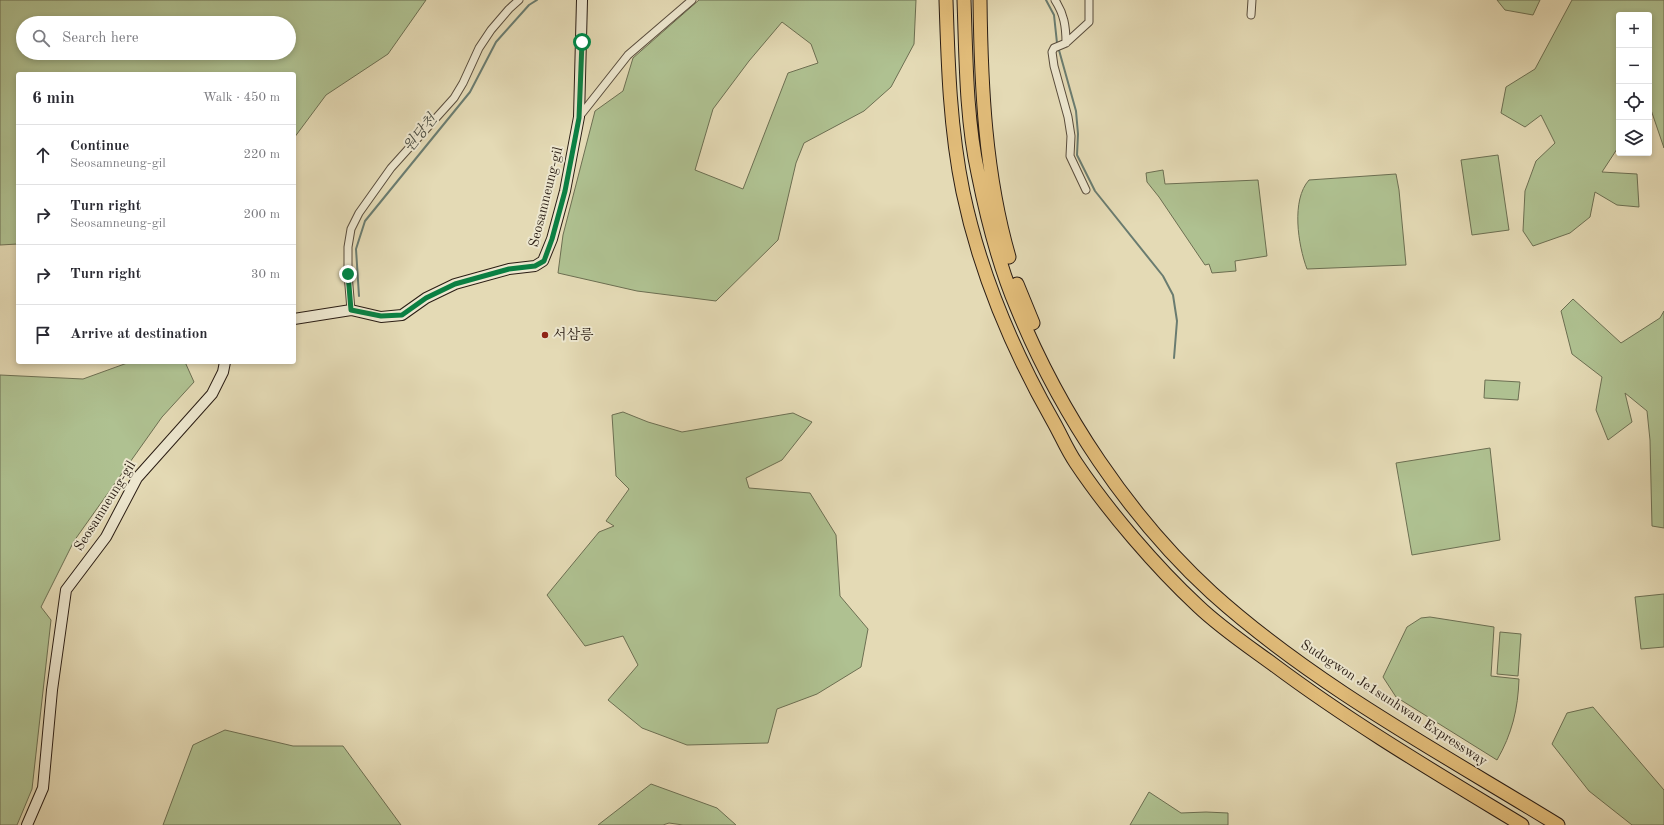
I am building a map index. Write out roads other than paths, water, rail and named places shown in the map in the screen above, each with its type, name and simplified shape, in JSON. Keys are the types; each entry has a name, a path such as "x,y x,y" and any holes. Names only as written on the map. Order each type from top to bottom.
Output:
{"highway":[{"path":"942,0 948,68"},
{"path":"946,0 950,111 963,193 1000,314 1035,389 1076,462 1089,481 1114,513 1169,577 1198,607 1231,634 1366,730 1522,825"},
{"name":"Sudogwon Je1sunhwan Expressway","path":"964,0 970,108 977,171 1003,269 1016,307 1042,363 1061,399 1093,452 1154,533 1211,592 1268,639 1375,713 1558,825"},
{"path":"980,0 983,107 994,186 1000,219 1012,268 1042,344 1093,452"},
{"path":"981,76 983,0"}],"street":[{"path":"351,310 348,274 348,247 351,229 359,213 391,168 454,98 464,83 479,48 491,30 509,9 520,0"},
{"name":"Seosamneung-gil","path":"296,319 351,310 381,316 402,315 426,298 455,284 509,269 535,266 544,261 552,239 565,191 579,118 582,0"},
{"name":"Seosamneung-gil","path":"579,118 628,56 692,0"},
{"path":"1056,0 1066,25 1064,43"},
{"path":"1086,190 1070,156 1071,136 1068,117 1054,66 1052,52 1054,48 1064,43 1089,22 1089,0"},
{"path":"1251,15 1252,0"},
{"name":"Seosamneung-gil","path":"26,825 43,788 52,690 66,590 106,537 137,478 212,394 224,364"}],"waterway":[{"name":"원당천","path":"359,296 356,249 365,221 470,92 496,42 529,5 537,0"},
{"path":"1046,0 1054,15 1057,43 1076,111 1078,134 1077,155 1095,191 1163,276 1173,295 1177,321 1174,358"}],"place":[{"name":"서삼릉","path":"545,335"}]}
